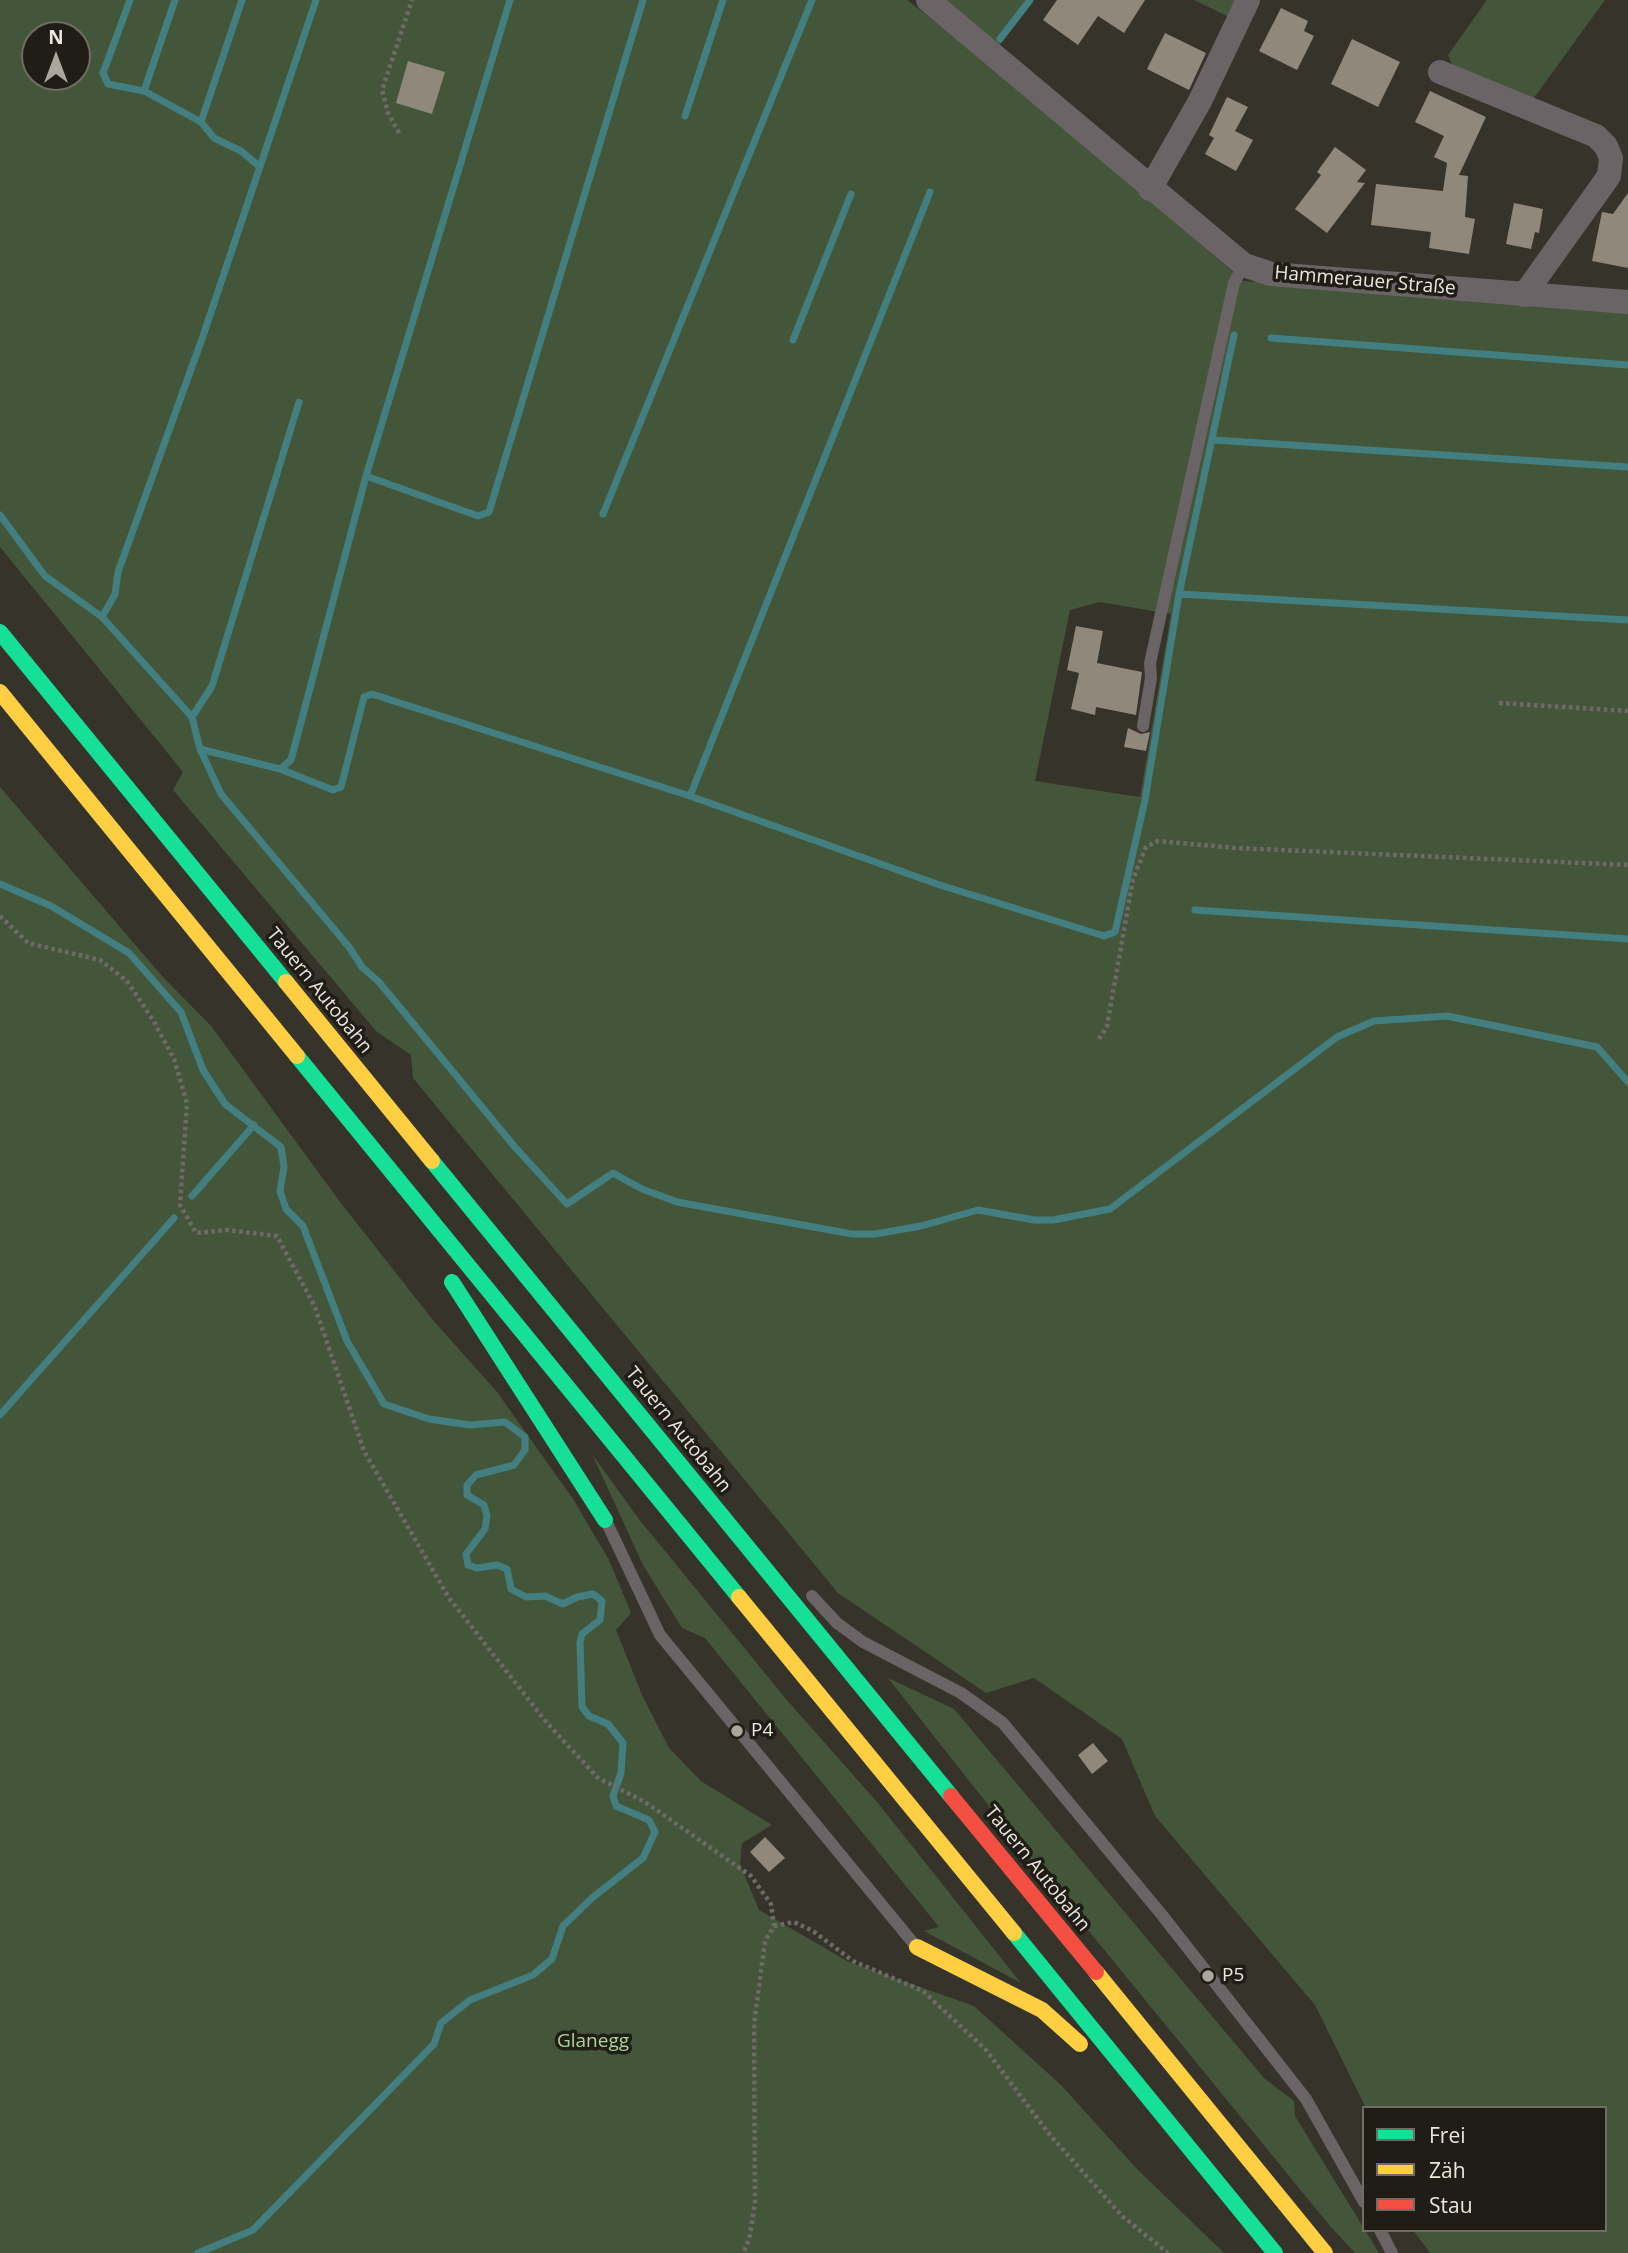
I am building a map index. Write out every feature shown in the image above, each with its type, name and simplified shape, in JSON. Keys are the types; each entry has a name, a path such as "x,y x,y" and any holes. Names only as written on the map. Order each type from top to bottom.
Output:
{"highway":[{"name":"Tauern Autobahn","path":"0,632 1325,2253"},
{"path":"0,692 1275,2253"},
{"path":"392,1173 394,1203"},
{"path":"441,1267 605,1520"},
{"path":"761,1564 799,1582"},
{"path":"917,1947 1042,2010 1105,2070 1132,2079"}],"street":[{"name":"Hammerauer Straße","path":"929,0 1150,189 1244,265 1271,274 1628,302"},
{"path":"1150,189 1200,101 1248,0"},
{"path":"1440,72 1596,136 1606,146 1611,158 1609,176 1524,295"}],"lane":[{"path":"1143,726 1151,678 1150,663 1234,283 1244,265"},
{"path":"605,1520 660,1635 893,1922 917,1947"},
{"path":"799,1582 836,1623 863,1642 961,1693 1003,1723 1162,1915 1306,2099 1362,2198"},
{"path":"1381,2232 1392,2253"}],"path":[{"path":"399,133 388,113 382,90 412,0"},
{"path":"1499,703 1628,710"},
{"path":"1099,1039 1107,1026 1133,879 1146,847 1158,841 1236,848 1628,865"},
{"path":"0,916 28,943 100,960 127,981 153,1020 174,1059 187,1103 180,1205 196,1233 228,1230 278,1236 315,1307 364,1451 449,1598 547,1723 598,1778 645,1802 751,1876 771,1904 774,1926 765,1941 754,2024 757,2166 749,2240 743,2253"},
{"path":"774,1926 794,1922 813,1931 853,1961 923,1991 986,2050 1051,2135 1113,2207 1168,2253"}],"green space":[{"path":"0,0 907,0 991,64 1243,281 1628,304 1628,2253 1430,2253 1414,2232 1607,2232 1607,2106 1365,2106 1315,2005 1155,1816 1122,1739 1034,1678 986,1693 838,1593 413,1078 411,1055 376,1031 173,790 183,772 0,547","holes":["1100,602 1171,614 1140,797 1035,781 1070,610"]},
{"path":"943,0 1032,0 999,46"},
{"path":"1194,0 1240,0 1231,18"},
{"path":"1487,0 1605,0 1531,102 1453,67 1448,55"},
{"name":"Glanegg","path":"0,787 162,976 212,1027 340,1202 433,1320 497,1392 573,1499 609,1560 631,1613 616,1630 642,1695 669,1748 701,1781 772,1825 742,1843 740,1864 759,1910 849,1962 974,2006 1061,2085 1137,2169 1224,2253 0,2253"},
{"path":"592,1454 638,1518 786,1699 877,1802 1021,1983 924,1931 939,1927 705,1638 682,1628 643,1565"},
{"path":"888,1678 954,1709 1264,2078 1294,2101 1295,2116 1362,2225 1362,2232 1366,2232 1379,2253 1355,2253 1330,2226 1052,1886"}],"building":[{"path":"1057,0 1145,0 1124,33 1098,16 1078,45 1043,20"},
{"path":"1281,8 1308,21 1304,31 1314,36 1297,70 1259,51"},
{"path":"1165,33 1206,53 1189,90 1147,69"},
{"path":"1352,39 1400,62 1378,107 1331,84"},
{"path":"408,61 445,72 432,114 396,103"},
{"path":"1430,91 1486,117 1459,175 1468,176 1465,217 1475,219 1469,254 1429,248 1431,232 1371,225 1376,184 1443,191 1447,163 1434,157 1444,136 1415,122"},
{"path":"1227,97 1248,107 1235,131 1253,140 1236,171 1205,154 1214,138 1209,135"},
{"path":"1335,147 1366,170 1357,182 1365,183 1327,233 1295,209 1321,175 1317,172"},
{"path":"1628,193 1628,268 1592,261 1602,212 1613,214"},
{"path":"1514,203 1543,209 1539,233 1535,232 1531,249 1506,244"},
{"path":"1076,626 1103,631 1097,663 1142,672 1136,715 1096,707 1095,715 1071,709 1079,673 1067,670"},
{"path":"1128,728 1141,734 1150,732 1146,751 1124,747"},
{"path":"1093,1743 1108,1761 1092,1774 1078,1755"},
{"path":"765,1837 785,1858 769,1872 750,1852"}],"waterway":[{"path":"130,0 103,73 108,84 144,91 201,122 214,138 241,151 259,166"},
{"path":"144,91 175,0"},
{"path":"201,122 242,0"},
{"path":"102,617 115,594 118,572 203,336 316,0"},
{"path":"280,769 291,760 366,476 510,0"},
{"path":"366,476 478,516 489,512 643,0"},
{"path":"685,116 723,0"},
{"path":"603,514 812,0"},
{"path":"1000,39 1030,0"},
{"path":"690,796 930,192"},
{"path":"793,340 851,194"},
{"path":"200,749 280,769 333,790 341,787 364,697 372,694 690,796 937,884 1104,936 1115,932 1145,800 1179,594 1234,335"},
{"path":"1271,338 1628,365"},
{"path":"192,717 212,686 299,402"},
{"path":"1214,440 1628,467"},
{"path":"0,515 45,576 102,617 192,717 200,749 221,794 349,947 362,967 379,982 514,1146 567,1204 613,1173 642,1189 677,1202 852,1234 875,1234 921,1226 978,1210 1034,1220 1053,1220 1110,1209 1337,1037 1374,1021 1447,1016 1597,1047 1628,1082"},
{"path":"1179,594 1628,620"},
{"path":"0,884 51,906 129,953 181,1012 203,1070 225,1104 281,1147 284,1167 280,1191 286,1209 303,1226 347,1341 384,1404 429,1419 470,1425 505,1422 525,1437 525,1450 514,1465 476,1475 467,1485 467,1495 484,1505 487,1516 485,1529 466,1554 468,1565 477,1568 497,1565 507,1569 511,1589 526,1597 545,1596 563,1604 577,1597 593,1594 602,1601 600,1620 582,1634 580,1642 582,1707 589,1716 608,1724 623,1743 621,1773 613,1796 616,1806 649,1820 655,1832 643,1858 592,1898 563,1926 552,1959 533,1975 470,2000 441,2023 434,2044 253,2230 198,2253"},
{"path":"1195,910 1628,939"},
{"path":"192,1196 254,1125"},
{"path":"0,1415 174,1218"}],"traffic: fast":[{"path":"0,632 286,982"},
{"path":"297,1056 739,1597"},
{"path":"432,1161 951,1796"},
{"path":"452,1282 605,1520"},
{"path":"1014,1933 1275,2253"}],"traffic: slow":[{"path":"0,692 297,1056"},
{"path":"286,982 432,1161"},
{"path":"739,1597 1014,1933"},
{"path":"917,1947 1042,2010 1080,2044"},
{"path":"1096,1972 1325,2253"}],"traffic: jam":[{"path":"951,1796 1096,1972"}],"place":[{"name":"P4","path":"737,1731"},
{"name":"P5","path":"1208,1976"}]}
